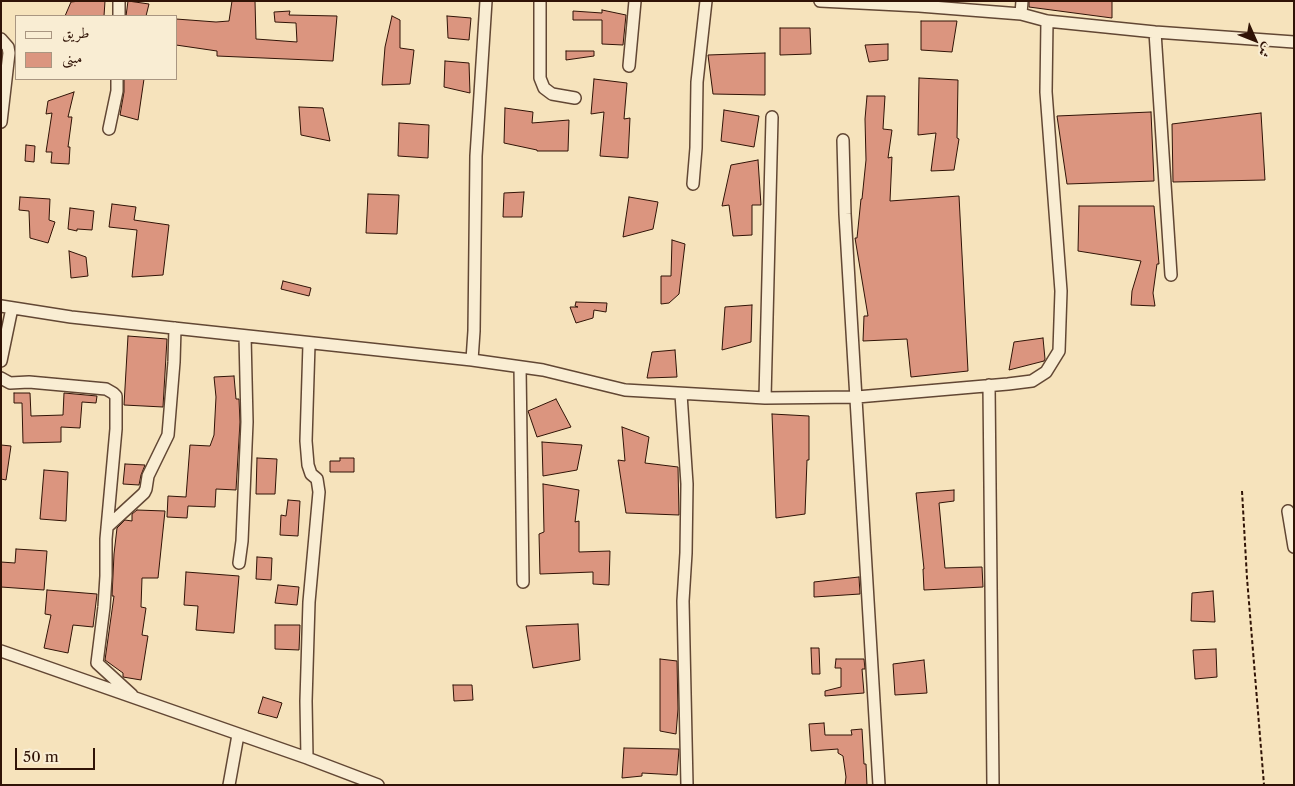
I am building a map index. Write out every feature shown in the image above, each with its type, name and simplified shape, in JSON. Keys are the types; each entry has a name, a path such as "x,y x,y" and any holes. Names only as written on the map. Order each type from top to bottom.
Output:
{"street":[{"path":"119,1 119,15"},
{"path":"472,360 476,156 486,1"},
{"path":"540,1 540,78 544,88 552,94 575,98"},
{"path":"630,66 635,1"},
{"path":"693,184 696,148 697,82 706,1"},
{"path":"820,1 1021,14 1047,21 1155,32 1294,42"},
{"path":"1021,14 1022,1"},
{"path":"1,361 6,307 70,317 472,360 543,370 625,390 765,398 857,397 1032,381 1046,372 1060,351 1060,291 1046,92 1047,21"},
{"path":"1155,32 1171,274"},
{"path":"1,39 8,47 9,53 1,122"},
{"path":"109,129 117,91 117,80"},
{"path":"765,398 772,117"},
{"path":"843,140 845,214 867,596 874,673 875,737 879,785"},
{"path":"107,527 144,493 148,476 168,435 175,328"},
{"path":"239,562 242,542 247,422 245,336"},
{"path":"307,758 306,701 309,602 319,492 317,479 311,474 308,465 306,441 309,344"},
{"path":"520,367 523,582"},
{"path":"1,378 10,383 29,382 106,389 116,396 116,429 107,527 105,600 97,663 132,695"},
{"path":"989,385 993,785"},
{"path":"681,394 687,484 683,601 687,785"},
{"path":"1288,511 1294,547"},
{"path":"1,651 132,695 378,785"},
{"path":"229,785 238,734"}],"path":[{"path":"1242,491 1247,578 1264,785"}],"building":[{"path":"105,1 104,15 65,15 71,2"},
{"path":"128,1 149,4 146,15 126,15"},
{"path":"232,1 255,1 256,39 297,42 296,23 275,22 274,12 290,11 289,15 337,16 333,61 217,56 217,51 178,45 178,19 229,21"},
{"path":"1029,1 1112,1 1112,18 1029,7"},
{"path":"602,10 626,15 623,45 602,44 602,20 573,20 573,11 602,13"},
{"path":"392,16 400,20 400,48 414,50 410,84 382,85 385,47"},
{"path":"447,16 471,18 469,40 448,38"},
{"path":"921,21 957,21 952,52 921,50"},
{"path":"780,28 810,28 811,54 780,55"},
{"path":"888,44 888,60 869,62 865,45"},
{"path":"566,51 594,51 594,56 566,60"},
{"path":"765,53 765,95 713,94 708,55"},
{"path":"445,61 469,63 470,93 444,87"},
{"path":"919,78 958,80 957,138 959,139 954,170 931,171 936,133 918,135"},
{"path":"594,79 627,83 624,119 630,118 628,158 600,156 604,112 591,114"},
{"path":"124,80 144,80 138,120 120,115"},
{"path":"74,92 68,117 72,117 68,147 70,147 69,164 51,163 52,152 46,152 52,113 46,114 48,101"},
{"path":"867,96 885,96 883,129 892,130 888,158 892,157 890,201 959,196 968,371 911,377 907,339 863,341 864,316 868,316 855,238 857,238 866,160 865,119"},
{"path":"299,107 323,108 330,141 301,135"},
{"path":"505,108 533,112 532,123 569,120 568,151 537,151 504,143"},
{"path":"724,110 759,116 754,147 721,141"},
{"path":"1151,112 1154,181 1067,184 1057,116"},
{"path":"1261,113 1265,180 1173,182 1172,124"},
{"path":"399,123 429,125 428,158 398,156"},
{"path":"26,145 35,146 34,162 25,161"},
{"path":"758,160 761,205 752,205 752,235 733,236 729,205 722,206 731,165"},
{"path":"524,192 522,217 503,217 504,193"},
{"path":"368,194 399,195 397,234 366,233"},
{"path":"20,197 50,199 49,220 55,222 48,243 30,238 29,211 19,210"},
{"path":"629,197 658,202 653,229 623,237"},
{"path":"112,204 136,207 134,220 169,225 163,275 132,277 137,230 109,227"},
{"path":"1079,206 1154,206 1159,264 1157,264 1153,293 1155,306 1131,305 1132,291 1141,261 1078,251"},
{"path":"70,208 94,211 92,230 77,229 77,231 68,229"},
{"path":"672,240 685,244 679,294 669,303 661,304 661,276 671,276"},
{"path":"69,251 86,257 88,276 71,278"},
{"path":"283,281 311,288 309,296 281,289"},
{"path":"576,302 607,303 606,312 594,310 593,318 576,323 570,307 578,307 575,306"},
{"path":"752,305 751,342 722,350 725,307"},
{"path":"128,336 167,339 163,407 124,405"},
{"path":"1043,338 1044,361 1009,370 1014,342"},
{"path":"675,350 677,377 647,378 652,352"},
{"path":"234,376 236,399 239,399 240,422 236,490 216,489 215,507 188,506 187,518 167,517 168,496 186,497 190,445 210,446 214,435 216,397 214,377"},
{"path":"14,393 30,393 31,416 63,415 64,393 97,396 96,403 82,402 80,428 61,427 61,442 23,443 22,403 14,403"},
{"path":"556,399 571,427 537,437 528,411"},
{"path":"772,414 809,416 809,460 807,460 805,514 776,518"},
{"path":"622,427 649,437 645,463 678,467 679,515 626,513 618,460 625,461"},
{"path":"542,442 582,445 577,470 543,476"},
{"path":"1,445 11,446 6,480 1,479"},
{"path":"257,458 277,459 275,494 256,494"},
{"path":"340,458 354,458 354,472 330,472 330,461 340,461"},
{"path":"125,464 145,465 139,485 123,484"},
{"path":"44,470 68,472 66,521 40,519"},
{"path":"543,484 579,490 575,522 579,521 579,552 610,551 609,585 593,584 593,572 540,574 539,534 544,532"},
{"path":"954,490 954,501 939,503 945,568 982,567 983,587 924,590 924,569 916,493"},
{"path":"288,500 300,501 298,536 280,535 281,515 286,516"},
{"path":"137,510 165,511 158,578 142,578 141,607 146,608 142,635 148,636 141,680 123,677 123,673 105,660 114,596 112,596 117,528 125,520 132,521 132,514"},
{"path":"16,549 47,551 44,590 1,587 1,562 15,563"},
{"path":"257,557 272,558 271,580 256,579"},
{"path":"186,572 239,576 234,633 196,630 198,606 184,605"},
{"path":"859,577 860,594 814,597 814,582"},
{"path":"278,585 299,587 297,605 275,603"},
{"path":"47,590 97,594 93,627 73,625 68,653 44,648 51,615 45,614"},
{"path":"1213,591 1215,622 1191,621 1192,593"},
{"path":"578,624 580,660 533,668 526,626"},
{"path":"275,625 300,625 299,650 275,649"},
{"path":"811,648 819,648 820,674 812,674"},
{"path":"1216,649 1217,677 1195,679 1193,650"},
{"path":"660,659 677,661 678,709 676,734 660,731"},
{"path":"836,659 864,659 865,669 862,669 864,693 825,696 825,691 841,687 841,668 835,668"},
{"path":"924,660 927,693 895,695 893,664"},
{"path":"453,685 472,685 473,700 454,701"},
{"path":"263,697 282,703 277,718 258,713"},
{"path":"824,723 825,735 852,735 851,730 862,729 867,785 845,785 846,777 843,756 838,753 838,749 811,751 809,724"},
{"path":"624,748 679,749 677,775 642,773 642,776 622,778"}]}
